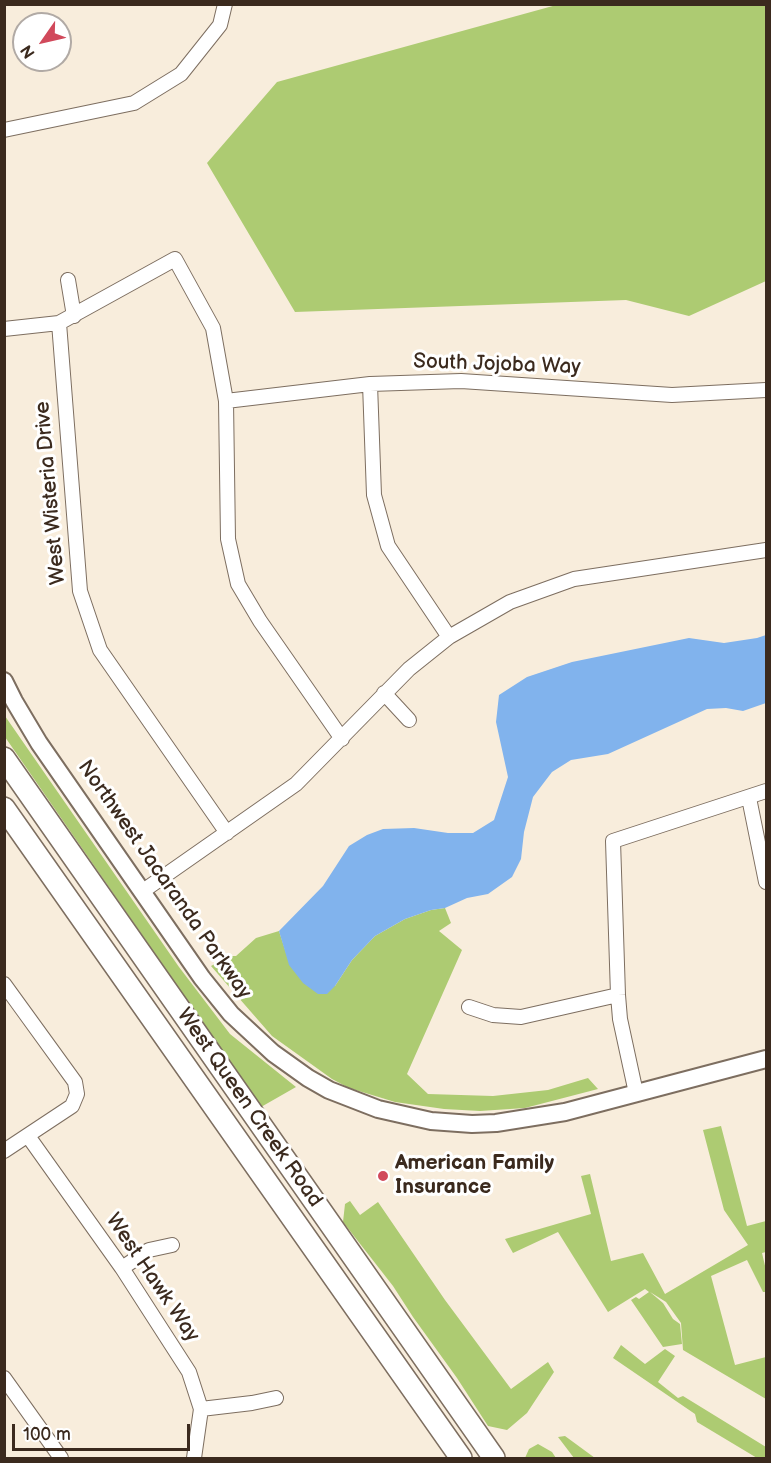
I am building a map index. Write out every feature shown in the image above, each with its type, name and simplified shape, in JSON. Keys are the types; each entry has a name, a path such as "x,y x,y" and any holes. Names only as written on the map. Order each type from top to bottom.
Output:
{"main road":[{"name":"West Queen Creek Road","path":"4,758 492,1458"},
{"name":"West Queen Creek Road","path":"4,808 461,1458"},
{"path":"238,1140 259,1150 295,1200 302,1205 320,1209"}],"street":[{"path":"4,130 134,102 181,74 220,25 225,4"},
{"path":"4,329 59,323 175,259 213,328 226,401 228,539 238,584 260,621 342,739"},
{"path":"68,280 74,316"},
{"name":"West Wisteria Drive","path":"59,323 80,591 100,650 226,833"},
{"name":"South Jojoba Way","path":"226,401 370,384 461,381 672,395 766,390"},
{"path":"370,384 374,495 388,546 449,637"},
{"path":"143,891 296,784 408,669 449,637 510,602 574,579 766,550"},
{"name":"Northwest Jacaranda Parkway","path":"4,681 39,743 202,978 244,1028 291,1067 329,1090 378,1109 423,1120 472,1124 538,1118 766,1059"},
{"path":"384,693 409,720"},
{"path":"636,1093 620,1018 613,841 766,791"},
{"path":"749,798 766,882"},
{"path":"4,984 75,1082 77,1094 72,1106 4,1151"},
{"path":"469,1007 493,1015 521,1017 618,995"},
{"name":"West Hawk Way","path":"28,1136 122,1269 189,1372 201,1409 194,1458"},
{"path":"122,1269 149,1250 172,1245"},
{"path":"4,1378 61,1458"},
{"path":"201,1409 276,1398"}],"green space":[{"path":"560,4 766,5 766,281 689,316 626,300 295,312 207,163 277,82"},
{"path":"5,716 179,967 230,1034 296,1087 261,1107 5,737"},
{"path":"445,908 451,923 439,931 462,950 407,1074 428,1094 493,1096 548,1090 588,1078 598,1089 525,1108 480,1111 444,1109 395,1102 349,1088 332,1079 272,1036 211,966 229,956 236,956 256,938 279,931 290,965 335,986 352,960 375,936 405,919"},
{"path":"721,1126 747,1226 766,1221 766,1252 762,1253 766,1270 766,1292 763,1292 747,1260 711,1276 735,1365 766,1357 766,1399 683,1350 681,1323 666,1302 650,1292 663,1303 673,1319 680,1324 682,1344 663,1347 631,1300 636,1297 639,1299 649,1292 645,1289 608,1312 558,1232 513,1253 505,1239 591,1214 581,1176 590,1174 611,1261 643,1253 665,1294 748,1245 724,1210 703,1130"},
{"path":"350,1201 360,1215 378,1202 445,1300 511,1389 548,1362 554,1372 527,1413 507,1430 488,1426 393,1286 343,1222 345,1204"},
{"path":"621,1345 645,1364 665,1349 675,1356 658,1382 678,1398 683,1396 766,1447 766,1458 757,1458 697,1422 695,1414 613,1358"},
{"path":"565,1436 595,1458 574,1458 558,1437"},
{"path":"538,1444 552,1452 556,1458 525,1458 529,1449"}],"water":[{"path":"766,635 766,703 743,711 726,708 707,709 608,754 571,760 552,772 533,797 524,832 521,859 512,877 488,894 467,898 445,908 405,919 375,936 352,960 327,994 318,994 303,983 289,965 279,931 323,886 349,846 383,829 414,828 448,833 473,833 494,820 508,777 496,722 499,695 527,677 572,662 689,638 724,643"}],"place":[{"name":"American Family Insurance","path":"383,1176"}]}
